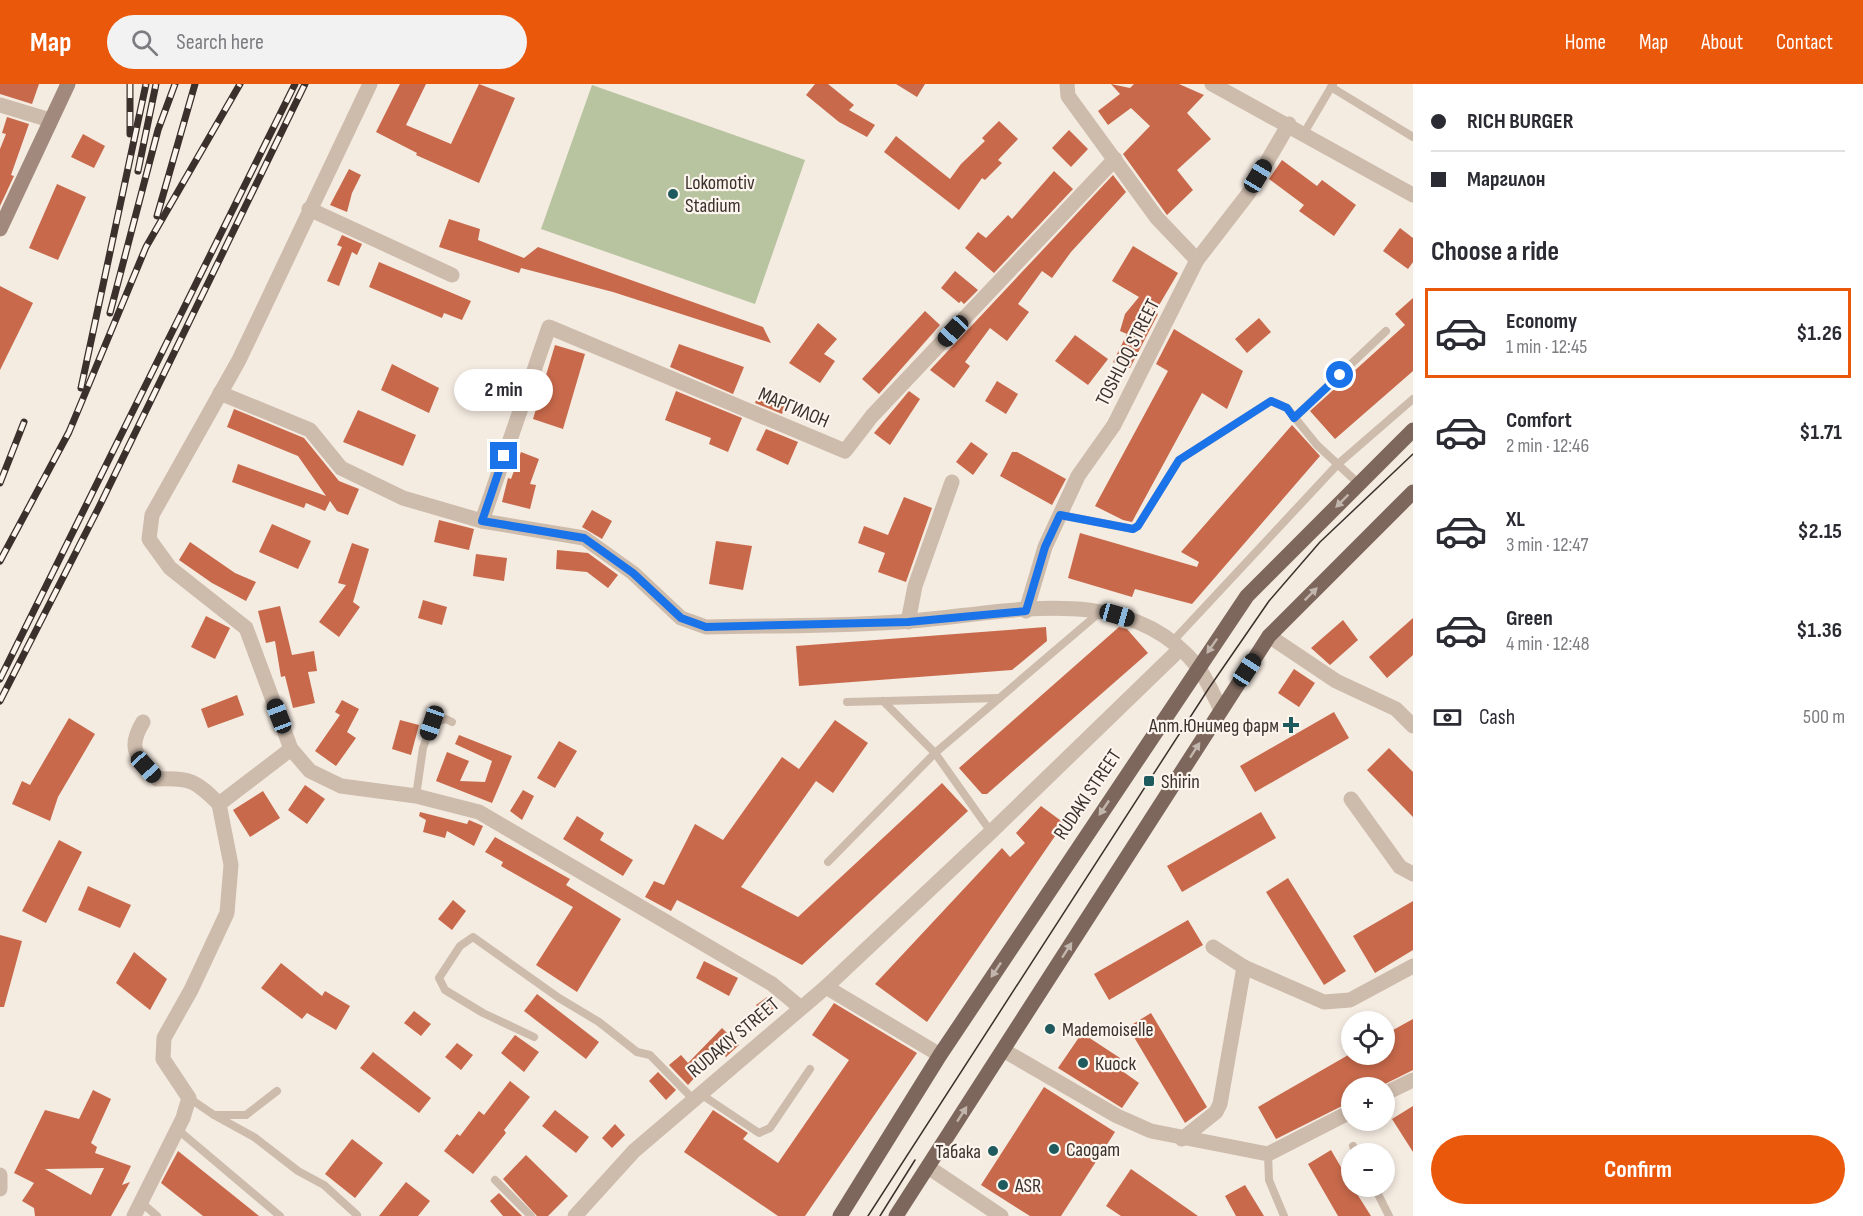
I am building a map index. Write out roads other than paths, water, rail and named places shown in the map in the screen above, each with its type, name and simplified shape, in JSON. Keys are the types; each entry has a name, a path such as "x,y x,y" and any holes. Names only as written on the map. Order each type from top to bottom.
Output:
{"main road":[{"path":"0,229 68,84"},
{"name":"RUDAKI STREET","path":"840,1216 940,1055 1197,667 1247,596 1413,430"},
{"path":"896,1216 1269,636 1413,492"}],"street":[{"path":"370,84 309,208 239,360 152,515 149,539 170,568 246,628 291,749 310,771 341,786 416,796 479,812 772,984 801,1008"},
{"path":"1067,84 1068,96 1157,218 1197,260"},
{"path":"1212,84 1289,124 1413,195"},
{"path":"0,105 50,120"},
{"name":"TOSHLOQ STREET","path":"1026,611 1045,547 1078,476 1113,425 1197,260 1248,194 1289,124"},
{"name":"МАРГИЛОН","path":"482,521 549,327 845,452 872,416 1115,159"},
{"path":"309,208 452,275"},
{"path":"220,393 310,430 341,468 403,498 482,521 584,538 633,573 681,618 706,627 908,622 1068,607 1101,610 1132,620 1176,646 1197,667 1221,710"},
{"path":"908,622 915,586 952,482"},
{"path":"1269,636 1336,681 1396,709 1413,726"},
{"name":"RUDAKIY STREET","path":"575,1216 634,1151 826,987 991,832 1176,646"},
{"path":"138,1210 177,1129 189,1098 163,1059 164,1038 191,990 226,913 231,865 219,804 199,783 182,778 157,779 135,754 134,737 143,722"},
{"path":"219,804 291,749"},
{"path":"1351,799 1400,867 1413,874"},
{"path":"1213,947 1244,967 1324,1002 1350,1000 1413,966"},
{"path":"1182,1139 1216,1112 1220,1104 1244,967"},
{"path":"826,987 940,1055"},
{"path":"1003,1050 1117,1116 1151,1131 1182,1139 1268,1154 1341,1118"},
{"path":"1395,1089 1413,1080"},
{"path":"928,1167 1001,1216"},
{"path":"0,1175 0,1189"}],"lane":[{"path":"1304,133 1332,86 1413,137"},
{"path":"1294,418 1386,331"},
{"path":"1176,646 1338,465 1413,399"},
{"path":"1060,515 1133,529 1138,526 1179,460 1271,401 1287,408 1338,465 1359,484"},
{"path":"828,862 935,753 1101,610"},
{"path":"847,702 1000,698"},
{"path":"883,701 935,753 991,832"},
{"path":"416,796 423,748 432,723 446,719 452,722"},
{"path":"534,1037 483,1013 446,990 439,978 460,946 473,937 558,998 599,1022 637,1052 650,1055 696,1096 759,1133 770,1128 810,1070"},
{"path":"214,1115 246,1115 277,1091"},
{"path":"189,1098 254,1137 297,1171 324,1185 357,1215"},
{"path":"177,1129 280,1216"},
{"path":"1268,1154 1269,1180 1284,1216"},
{"path":"495,1180 531,1216"},
{"path":"1380,1197 1389,1216"},
{"path":"138,1210 157,1216"}],"tram line":[{"path":"868,1216 1209,688 1269,601 1320,542 1413,454"},
{"path":"880,1216 915,1160"}],"railway":[{"path":"130,84 130,134"},
{"path":"81,388 146,84"},
{"path":"138,171 156,84"},
{"path":"110,313 158,130 175,84"},
{"path":"157,216 195,84"},
{"path":"0,561 69,432 146,247 240,84"},
{"path":"0,679 295,84"},
{"path":"0,701 98,509 305,84"},
{"path":"0,483 24,422"}],"place":[{"name":"Lokomotiv Stadium","path":"673,194"},
{"name":"Апт.Юнимед фарм","path":"1291,725"},
{"name":"Shirin","path":"1149,781"},
{"name":"Mademoiselle","path":"1050,1029"},
{"name":"Киоск","path":"1083,1063"},
{"name":"Саодат","path":"1054,1149"},
{"name":"Табака","path":"993,1151"},
{"name":"ASR","path":"1003,1185"}]}
